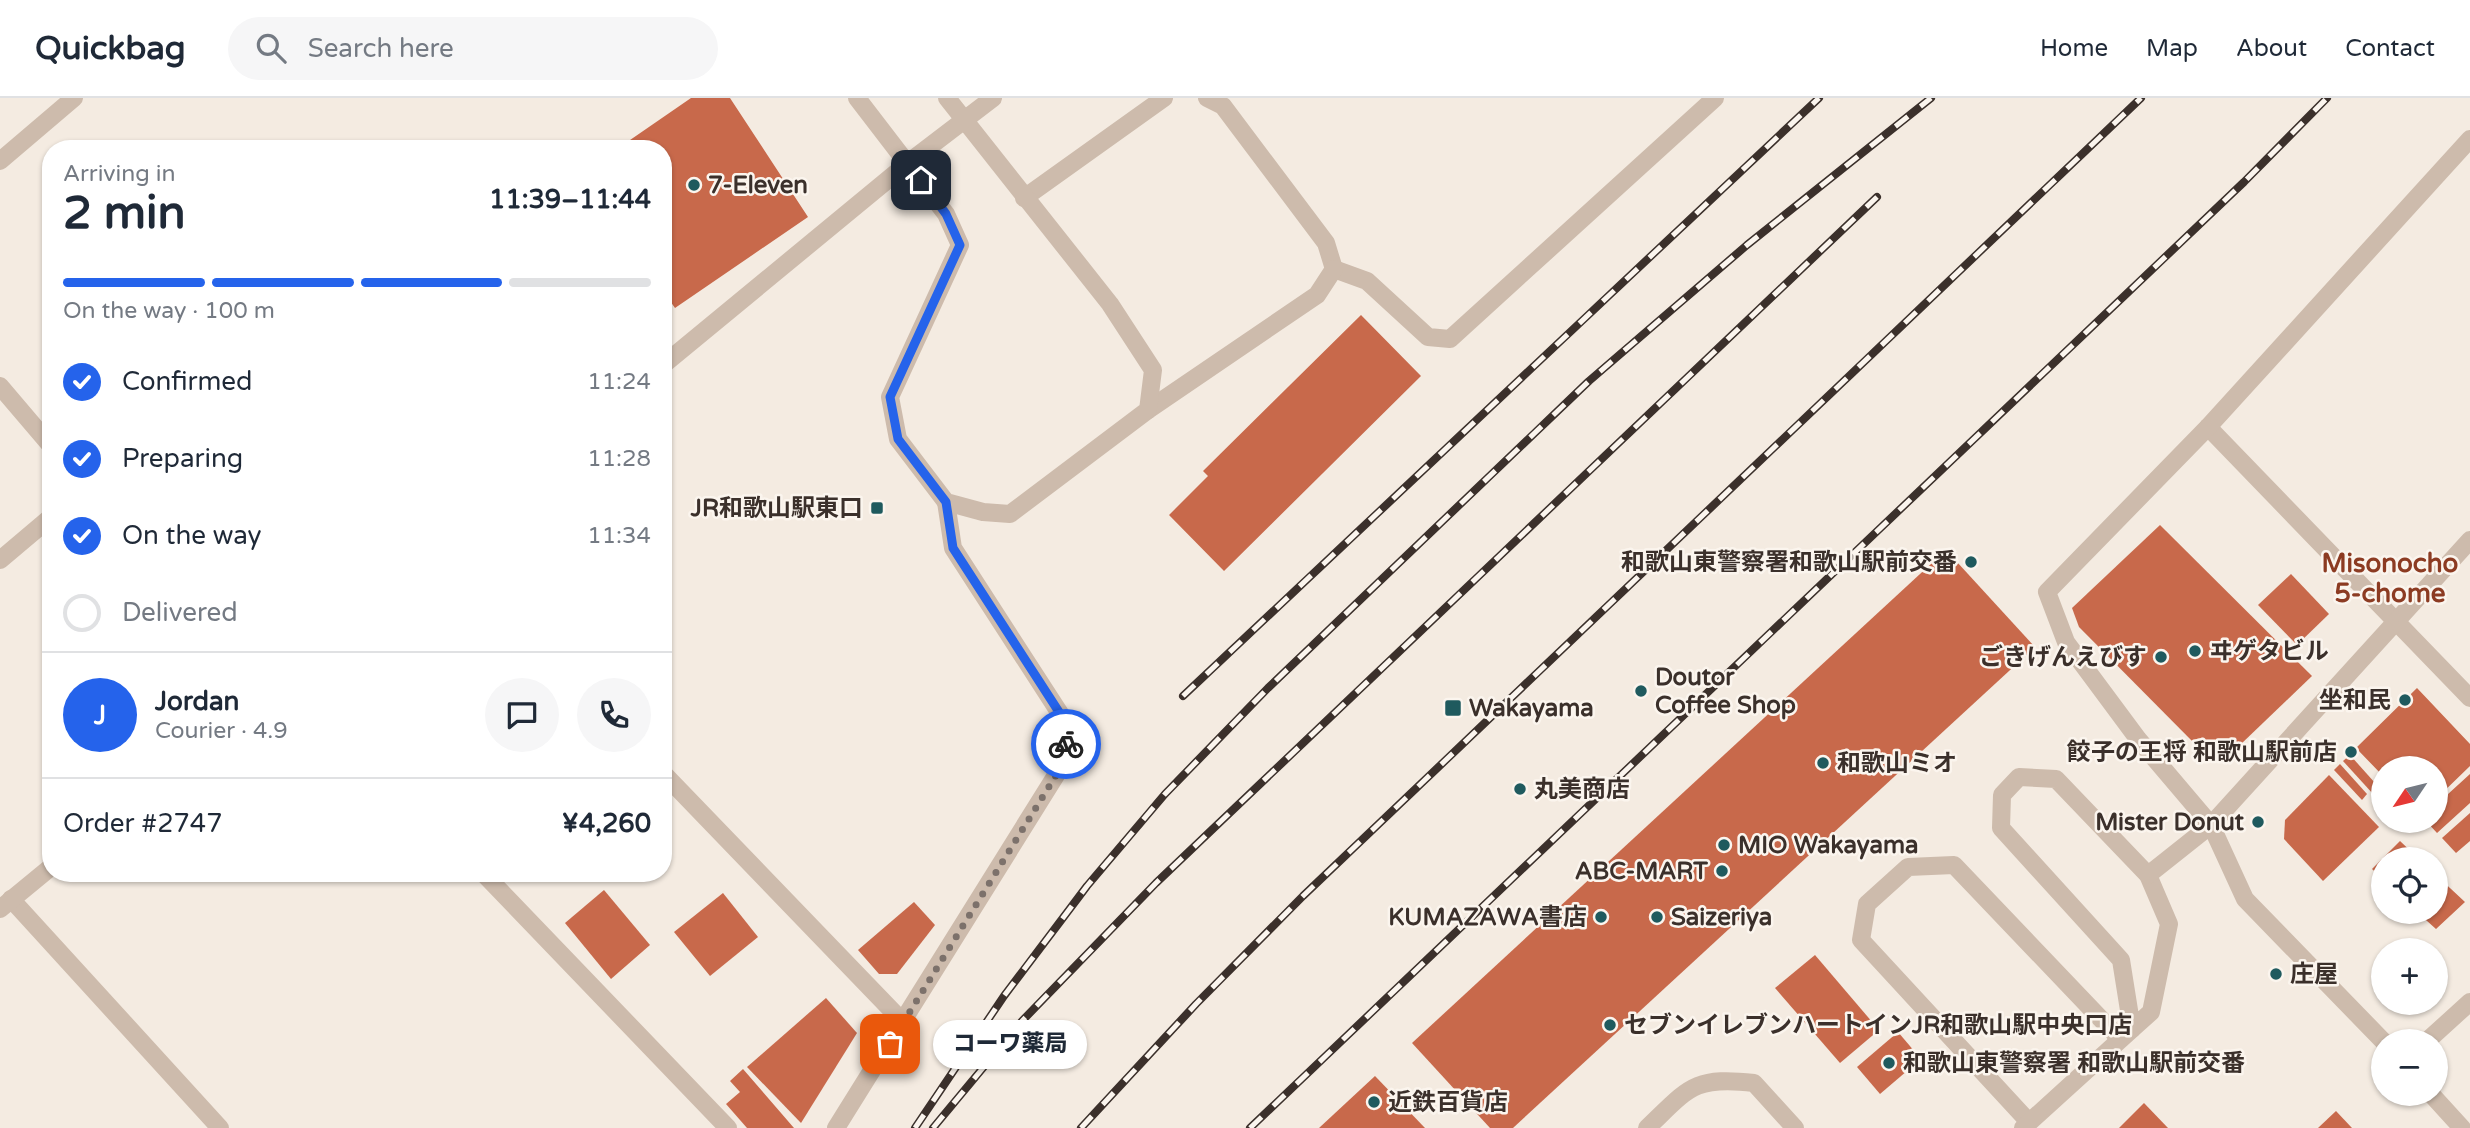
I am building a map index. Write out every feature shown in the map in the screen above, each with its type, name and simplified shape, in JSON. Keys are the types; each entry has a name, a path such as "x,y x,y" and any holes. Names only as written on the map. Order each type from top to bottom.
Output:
{"street":[{"path":"0,161 74,98"},
{"path":"836,1128 1058,772 1070,729 953,548 946,502 898,439 890,397 960,245 946,214 857,98"},
{"path":"947,98 1110,304 1153,370 1147,410"},
{"path":"672,358 962,118 993,98"},
{"path":"1024,198 1164,98"},
{"path":"1207,98 1223,106 1326,243 1334,269"},
{"path":"1334,269 1367,281 1428,337 1450,339 1705,101"},
{"path":"2371,1029 2245,899 2211,825 2138,739 2066,642 2048,592 2208,427 2470,139"},
{"path":"946,502 983,512 1010,514 1147,410 1317,295 1334,269"},
{"path":"0,386 42,435"},
{"path":"2208,427 2470,698"},
{"path":"0,560 42,525"},
{"path":"2148,875 2211,825 2470,540"},
{"path":"2019,778 2056,779 2148,875 2169,924 2151,1012 2026,1125 1861,940 1867,904 1908,867 1954,865 2126,1034 2121,960 2001,828 2002,794 2019,778"},
{"path":"672,782 903,1022"},
{"path":"42,874 6,904 220,1128"},
{"path":"492,882 728,1128"},
{"path":"2440,1029 2470,1002"},
{"path":"1647,1128 1690,1087 1718,1079 1754,1083 1796,1128"},
{"path":"2442,1106 2462,1128"}],"building":[{"path":"691,98 730,98 808,217 675,308 672,304 672,140 630,140"},
{"path":"1361,315 1421,376 1224,571 1169,515 1208,476 1203,471"},
{"name":"ヰゲタビル","path":"2160,525 2312,676 2240,745 2197,746 2079,627 2072,608"},
{"name":"MIO Wakayama","path":"1946,550 2035,647 1513,1128 1490,1128 1412,1043"},
{"path":"2291,574 2329,614 2297,645 2258,605"},
{"path":"2417,688 2470,744 2470,766 2448,787 2448,756 2371,756 2371,764 2356,748"},
{"path":"2350,755 2371,778 2371,792 2343,761"},
{"path":"2340,764 2367,794 2362,800 2334,770"},
{"path":"2470,774 2470,803 2448,823 2448,794"},
{"path":"2329,775 2371,819 2373,833 2323,881 2284,839 2285,820"},
{"path":"2470,813 2470,841 2456,853 2442,838"},
{"path":"2400,841 2406,847 2394,847"},
{"path":"2448,886 2465,902 2448,918"},
{"path":"604,890 650,945 611,979 565,923"},
{"path":"723,893 758,937 710,976 674,932"},
{"path":"914,902 935,925 897,974 879,974 858,950"},
{"path":"1815,955 1879,1030 1840,1063 1775,988"},
{"path":"826,998 857,1033 801,1123 747,1067"},
{"name":"和歌山東警察署 和歌山駅前交番","path":"1898,1032 1921,1059 1880,1094 1857,1067"},
{"path":"743,1069 794,1128 747,1128 726,1104 740,1092 730,1081"},
{"name":"近鉄百貨店","path":"1375,1076 1425,1128 1319,1128"},
{"path":"2144,1103 2168,1128 2119,1128"},
{"path":"2336,1111 2352,1128 2318,1128"}],"railway":[{"path":"1183,696 1819,98"},
{"path":"915,1128 1004,996 1087,886 1165,794 1268,688 1589,381 1747,245 1931,98"},
{"path":"1081,1128 1196,1004 1303,896 2141,98"},
{"path":"1250,1128 2244,182 2327,98"},
{"path":"933,1128 1022,1021 1156,883 1877,197"}],"way so far":[{"path":"890,1044 1058,772 1066,744"}],"place":[{"name":"7-Eleven","path":"694,185"},
{"name":"JR和歌山駅東口","path":"877,508"},
{"name":"和歌山東警察署和歌山駅前交番","path":"1971,562"},
{"name":"ヰゲタビル","path":"2195,651"},
{"name":"ごきげんえびす","path":"2161,657"},
{"name":"Doutor Coffee Shop","path":"1641,691"},
{"name":"坐和民","path":"2405,700"},
{"name":"Wakayama","path":"1453,708"},
{"name":"餃子の王将 和歌山駅前店","path":"2351,752"},
{"name":"和歌山ミオ","path":"1823,763"},
{"name":"丸美商店","path":"1520,789"},
{"name":"Mister Donut","path":"2258,822"},
{"name":"MIO Wakayama","path":"1724,845"},
{"name":"ABC-MART","path":"1722,871"},
{"name":"KUMAZAWA書店","path":"1601,917"},
{"name":"Saizeriya","path":"1657,917"},
{"name":"庄屋","path":"2276,974"},
{"name":"セブンイレブンハートインJR和歌山駅中央口店","path":"1610,1025"},
{"name":"コーワ薬局","path":"890,1044"},
{"name":"和歌山東警察署 和歌山駅前交番","path":"1889,1063"},
{"name":"近鉄百貨店","path":"1374,1102"}],"district":[{"name":"Misonocho 5-chome","path":"2390,578"}],"route":[{"path":"921,180 946,214 960,245 941,292 890,397 898,439 946,502 953,548 1070,729 1066,744"}]}
